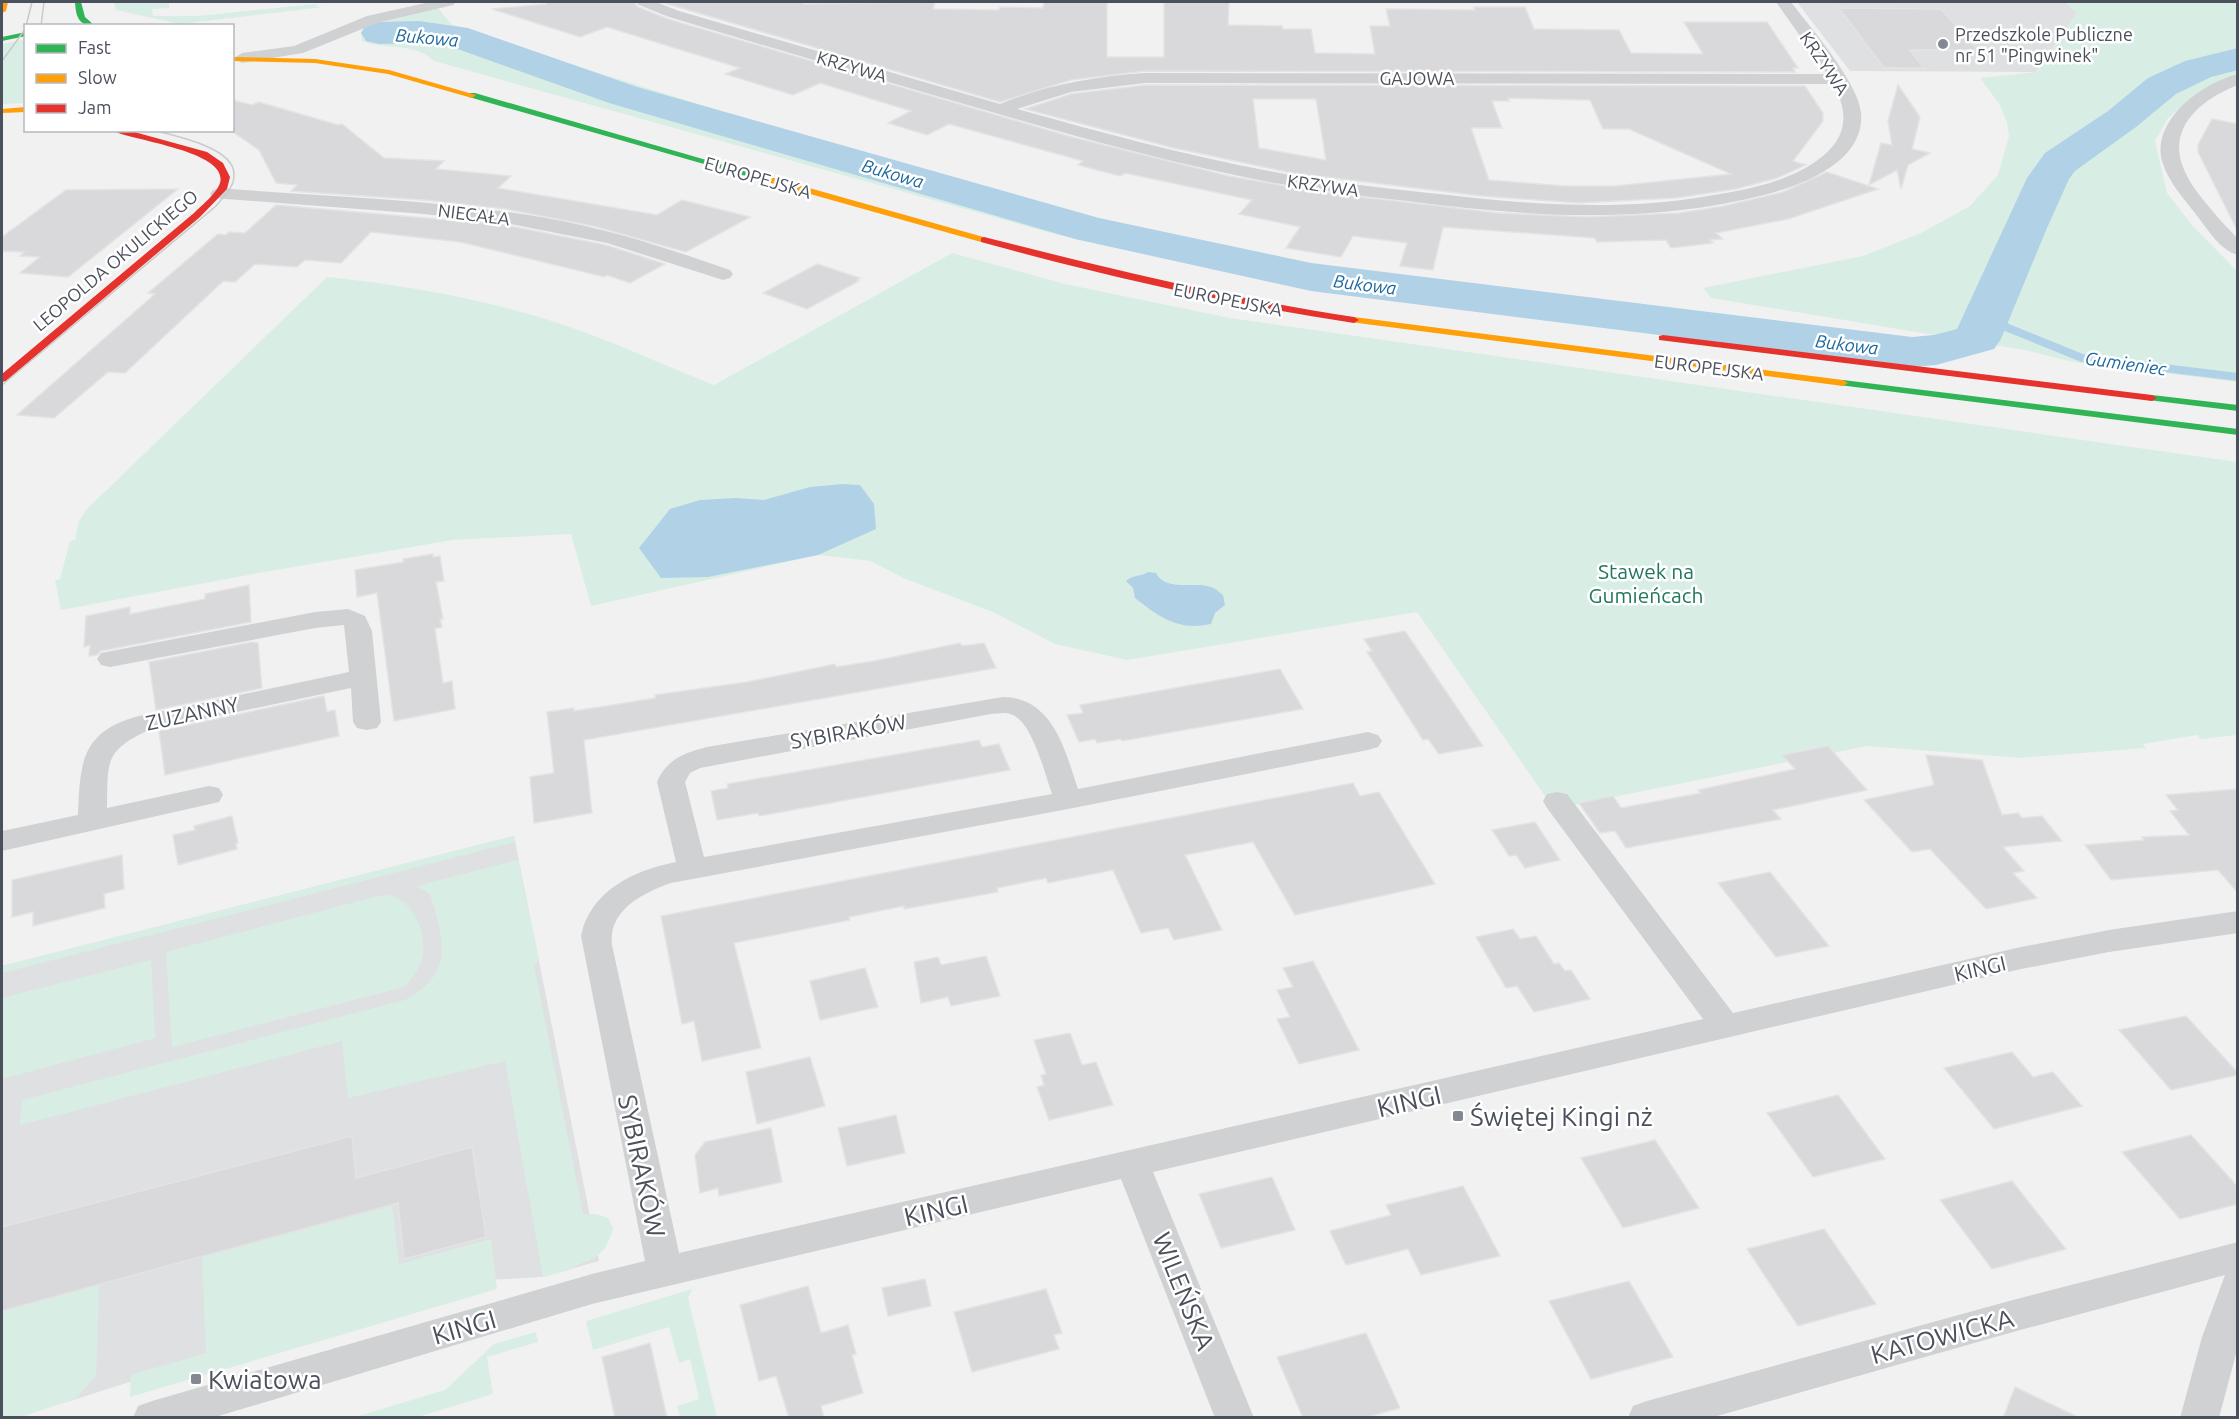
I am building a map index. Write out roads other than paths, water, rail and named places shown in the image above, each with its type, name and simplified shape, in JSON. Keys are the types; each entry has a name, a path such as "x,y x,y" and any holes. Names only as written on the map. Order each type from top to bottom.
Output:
{"main road":[{"path":"2,11 4,2"},
{"path":"78,2 81,18 88,24"},
{"path":"2,39 24,34"},
{"name":"EUROPEJSKA","path":"266,41 340,46"},
{"name":"EUROPEJSKA","path":"237,58 333,63 389,72 1060,262 1235,301 1322,316 1513,342 2238,432"},
{"name":"LEOPOLDA OKULICKIEGO","path":"2,379 219,194 225,177 220,165 204,154 122,132"},
{"name":"LEOPOLDA OKULICKIEGO","path":"148,132 178,147"},
{"name":"EUROPEJSKA","path":"1648,336 2238,408"}],"street":[{"path":"316,44 372,19 448,2"},
{"name":"KRZYWA","path":"644,2 674,14 1001,109 1173,156 1289,180 1519,208 1626,211 1677,207 1732,198 1785,184 1815,170 1837,153 1851,132 1850,97 1784,2"},
{"name":"EUROPEJSKA","path":"237,58 282,53 316,44"},
{"name":"GAJOWA","path":"1001,109 1062,87 1145,78 1838,79"},
{"path":"2238,79 2208,94 2179,120 2170,136 2169,153 2172,164 2190,193 2212,222 2238,249"},
{"name":"NIECAŁA","path":"219,194 456,212 546,224 647,248 723,274"},
{"path":"110,659 315,620 348,617 356,621 359,631 367,722"},
{"name":"ZUZANNY","path":"92,821 96,757 102,747 123,730 139,724 363,677"},
{"name":"SYBIRAKÓW","path":"692,869 671,782 675,772 683,764 707,756 1006,705 1021,707 1032,715 1040,726 1068,800"},
{"name":"SYBIRAKÓW","path":"665,1271 599,959 596,935 601,918 613,902 647,880 692,869 1068,800 1368,741"},
{"path":"2,841 209,795"},
{"path":"1557,801 1726,1027"},
{"name":"KINGI","path":"152,1418 592,1289 665,1271 2060,950 2159,932 2238,922"},
{"name":"WILEŃSKA","path":"1133,1165 1235,1418"},
{"name":"KATOWICKA","path":"1647,1418 2013,1316 2238,1257"},
{"path":"2199,1418 2221,1337 2238,1286"}],"water":[{"path":"860,485 874,504 876,529 818,555 708,577 661,578 639,548 670,509 700,500 735,498 764,500 810,487"},
{"path":"1148,572 1156,573 1161,579 1173,584 1204,585 1212,588 1223,595 1225,605 1215,613 1211,624 1189,626 1170,621 1135,598 1133,588 1126,581"}],"waterway":[{"name":"Bukowa","path":"379,33 419,32 455,36 623,95 1091,230 1311,277 1912,352 1936,350 1977,339 2048,178 2060,162 2122,119 2162,86 2198,69 2238,59"},
{"name":"Gumieniec","path":"1986,319 2082,358 2238,377"}],"tram line":[{"path":"26,24 32,2"},
{"path":"41,24 44,2"},
{"path":"2,61 24,31"},
{"path":"2,385 216,206 231,187 234,174 224,156 187,139 160,132"}],"place":[{"name":"Przedszkole Publiczne nr 51 \"Pingwinek\"","path":"1943,44"},
{"name":"Świętej Kingi nż","path":"1458,1116"},
{"name":"Kwiatowa","path":"196,1379"}],"park label":[{"name":"Stawek na Gumieńcach","path":"1646,583"}]}
